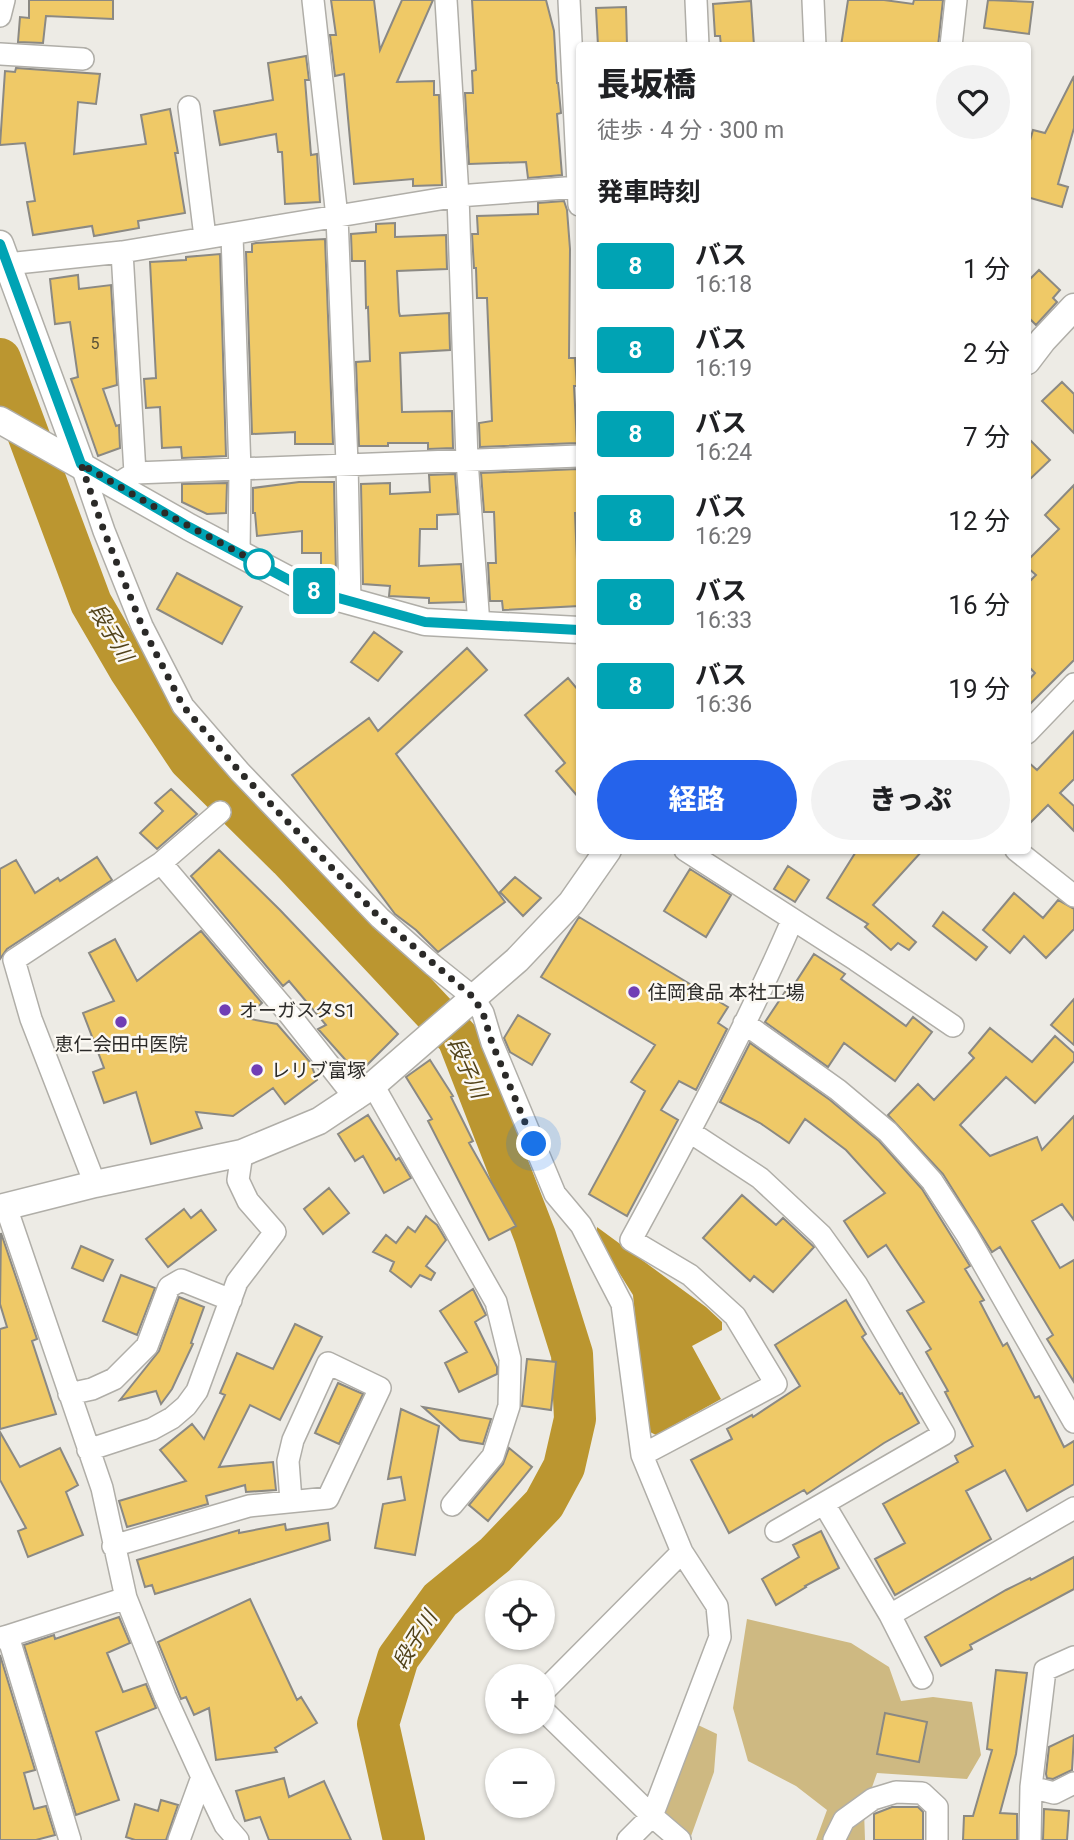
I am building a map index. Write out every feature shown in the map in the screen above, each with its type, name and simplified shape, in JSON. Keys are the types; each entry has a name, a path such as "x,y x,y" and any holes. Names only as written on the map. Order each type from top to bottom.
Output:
{"street":[{"path":"0,16 4,0"},
{"path":"313,0 337,217 350,601"},
{"path":"446,0 458,196 467,460 479,625"},
{"path":"569,0 576,131"},
{"path":"696,0 698,42"},
{"path":"813,0 815,42"},
{"path":"951,42 956,0"},
{"path":"0,54 83,59"},
{"path":"189,107 205,237"},
{"path":"576,187 458,196 122,252 3,254 46,363 71,458 142,626 183,706 240,772 380,918 483,1013 492,1043 555,1194 581,1226 622,1304 642,1455 682,1552 717,1606 720,1637 652,1816 628,1840"},
{"path":"232,235 240,471 239,554"},
{"path":"122,252 125,479"},
{"path":"1031,356 1074,307"},
{"path":"0,420 71,458 125,479 239,554 306,589 425,622 576,630"},
{"path":"125,479 347,463 576,456"},
{"path":"1031,729 1074,684"},
{"path":"95,1184 32,1019 15,960 161,863 219,812"},
{"path":"238,1840 225,1825 202,1777 165,1696 126,1598 102,1489 3,1207 95,1184 242,1153 319,1121 364,1092 517,960 571,903 605,854"},
{"path":"691,854 953,1026"},
{"path":"1021,854 1074,896"},
{"path":"161,863 289,1014 364,1092 496,1302 510,1359 509,1406 493,1456 452,1505"},
{"path":"642,1455 776,1384 734,1316 690,1275 631,1240 690,1132 792,920"},
{"path":"744,1024 838,1090 888,1132 932,1181 967,1236 1074,1422"},
{"path":"690,1132 760,1178 821,1235 857,1285 944,1434 776,1531"},
{"path":"88,1450 152,1429 172,1418 186,1406 197,1391 237,1282 275,1232 248,1201 238,1180 242,1153"},
{"path":"69,1394 92,1389 114,1379 147,1346 170,1287 181,1280 231,1300"},
{"path":"113,1546 249,1506 328,1498 380,1388 328,1363 293,1440 288,1461 291,1501"},
{"path":"824,1504 890,1615 922,1678"},
{"path":"890,1615 1074,1508"},
{"path":"555,1680 682,1552"},
{"path":"70,1840 4,1637 126,1598"},
{"path":"1030,1840 1031,1787 1045,1670 1074,1657"},
{"path":"555,1722 680,1840"},
{"path":"179,1840 202,1777"},
{"path":"1031,1787 1054,1793 1074,1783"},
{"path":"834,1840 844,1820 873,1799 896,1792 922,1793 937,1807 937,1840"}],"shaded area":[{"path":"597,1227 706,1307 722,1322 722,1330 692,1346 721,1399 656,1435 646,1430 633,1295 597,1237"},
{"path":"747,1619 851,1643 889,1667 901,1701 933,1697 972,1702 981,1755 967,1779 877,1773 864,1810 865,1840 816,1840 827,1810 796,1786 748,1761 733,1708"},
{"path":"698,1725 717,1734 714,1772 690,1839 664,1812"}],"building":[{"path":"29,0 113,0 113,19 46,16 43,43 18,42 20,17 29,18"},
{"path":"331,0 374,0 380,50 402,0 433,0 397,82 434,81 434,95 439,95 442,185 413,186 413,179 354,184 344,74 335,76 330,35 336,35"},
{"path":"472,0 546,0 554,31 561,113 557,114 562,175 528,178 526,162 469,164 465,93 473,93 472,71 476,70"},
{"path":"848,0 884,0 913,4 914,0 943,0 938,42 842,42"},
{"path":"988,0 1033,2 1029,34 984,28"},
{"path":"751,1 754,42 721,42 720,36 715,36 713,4"},
{"path":"626,7 627,42 598,42 596,8"},
{"path":"306,56 309,80 305,80 311,155 317,154 320,202 285,204 282,152 278,152 276,134 220,145 214,111 273,100 268,63"},
{"path":"16,68 100,74 96,104 78,102 74,154 146,144 141,115 170,109 185,213 138,221 139,228 94,236 92,226 33,235 27,202 35,201 25,143 0,145 5,71 15,72"},
{"path":"1074,76 1074,128 1058,184 1068,187 1062,207 1031,198 1031,137 1033,130 1045,133"},
{"path":"564,201 567,210 570,249 569,358 575,358 576,443 480,447 479,423 492,421 487,298 477,298 472,234 478,234 477,216 538,214 538,203"},
{"path":"395,223 395,237 446,235 447,269 397,271 400,316 449,313 450,350 400,353 402,412 452,411 453,448 428,449 428,443 359,446 356,362 370,361 368,307 366,308 365,261 352,261 351,234 376,232 376,224"},
{"path":"325,239 333,444 295,444 295,432 252,434 246,252 252,252 252,244 256,243"},
{"path":"220,254 226,456 182,458 181,447 162,448 160,407 146,408 144,379 156,378 150,262 186,260 186,257"},
{"path":"1039,270 1060,290 1053,298 1057,302 1036,325 1031,320 1031,278"},
{"path":"78,275 79,289 111,285 117,385 103,389 116,426 119,425 120,448 98,456 71,379 78,377 70,322 55,324 50,279"},
{"path":"1062,382 1074,394 1074,433 1042,401"},
{"path":"1031,441 1050,460 1031,478"},
{"path":"576,469 576,606 503,610 502,601 490,601 488,563 496,563 494,512 484,512 481,473"},
{"path":"455,474 458,514 437,515 437,529 420,529 419,566 461,564 464,602 429,603 429,598 389,596 390,586 363,584 361,484 390,483 390,494 430,492 429,475"},
{"path":"299,482 334,482 336,574 321,574 321,553 302,553 302,531 257,536 253,488"},
{"path":"227,483 226,513 207,514 182,502 182,484"},
{"path":"1074,485 1074,660 1031,703 1031,678 1035,673 1031,669 1031,580 1036,575 1031,571 1031,557 1059,529 1045,515"},
{"path":"177,573 242,607 222,644 157,609"},
{"path":"374,632 402,652 378,681 351,662"},
{"path":"467,648 487,670 396,754 505,902 438,952 395,914 292,775 369,718 378,731"},
{"path":"568,678 576,687 576,794 556,771 565,763 525,715"},
{"path":"1074,731 1074,779 1060,793 1074,806 1074,831 1048,805 1031,822 1031,765 1037,770"},
{"path":"171,789 197,814 157,849 140,833 163,811 155,803"},
{"path":"219,850 398,1034 358,1074 318,1029 326,1025 289,981 283,986 191,876"},
{"path":"854,854 919,854 873,905 916,942 909,950 898,943 891,950 865,927 868,924 827,898"},
{"path":"97,857 112,880 7,949 0,959 0,869 16,860 35,893 58,878 60,881"},
{"path":"788,866 809,880 795,902 774,889"},
{"path":"690,869 731,895 706,937 664,911"},
{"path":"515,877 541,898 523,916 500,892"},
{"path":"1014,893 1043,918 1058,900 1074,909 1074,929 1046,958 1024,936 1010,953 983,930"},
{"path":"943,912 987,947 976,960 933,926"},
{"name":"住岡食品 本社工場","path":"579,917 728,1007 718,1023 727,1029 696,1090 679,1081 661,1110 678,1120 627,1216 589,1194 645,1091 631,1082 655,1045 541,977"},
{"path":"201,931 262,1003 245,1018 277,1024 310,1062 317,1080 285,1104 273,1088 233,1116 196,1112 202,1128 151,1144 136,1092 104,1103 93,1072 104,1068 83,1013 114,1001 89,953 115,939 137,981"},
{"path":"814,954 845,974 841,979 906,1026 913,1017 932,1032 895,1081 844,1043 828,1067 765,1022 787,989 790,991"},
{"path":"1074,999 1074,1045 1051,1025"},
{"path":"518,1015 550,1034 532,1065 510,1052 504,1038"},
{"path":"990,1028 1032,1062 1055,1036 1074,1053 1074,1061 1035,1103 1006,1077 960,1125 990,1156 1037,1137 1042,1150 1074,1116 1074,1220 1062,1204 1032,1221 1060,1268 1074,1260 1074,1382 1047,1339 1053,1335 1000,1247 992,1252 943,1174 888,1115 918,1084 934,1100 974,1058 969,1053"},
{"path":"750,1043 830,1100 879,1141 922,1189 970,1266 965,1269 984,1300 980,1302 1003,1346 1007,1343 1035,1398 1039,1396 1064,1447 1074,1441 1074,1484 1027,1511 1005,1470 966,1491 991,1539 895,1595 875,1559 905,1543 883,1504 958,1462 955,1456 973,1446 945,1392 948,1391 926,1352 931,1349 907,1311 924,1302 886,1245 868,1257 844,1221 885,1193 846,1150 805,1119 789,1143 760,1123 720,1102"},
{"path":"430,1060 453,1096 451,1097 473,1141 469,1143 516,1226 489,1240 428,1121 432,1119 406,1077"},
{"path":"368,1115 396,1160 399,1158 411,1178 384,1193 363,1156 355,1161 338,1134"},
{"path":"329,1188 349,1213 323,1234 304,1209"},
{"path":"742,1195 776,1225 783,1218 814,1247 773,1292 754,1276 750,1281 703,1238"},
{"path":"184,1209 191,1218 201,1210 216,1230 168,1267 146,1239"},
{"path":"426,1216 437,1225 446,1240 426,1266 435,1273 431,1280 420,1275 411,1287 390,1271 394,1262 373,1252 386,1235 396,1243 408,1227 415,1232"},
{"path":"1,1233 37,1339 32,1341 56,1414 0,1429 0,1329 7,1327 0,1304"},
{"path":"81,1246 113,1260 103,1281 72,1268"},
{"path":"121,1275 155,1288 137,1335 103,1321"},
{"path":"473,1289 486,1315 475,1322 497,1367 497,1374 459,1392 445,1363 467,1352 440,1311"},
{"path":"179,1297 204,1307 191,1343 193,1344 172,1389 161,1404 156,1391 120,1400 159,1351"},
{"path":"846,1300 866,1334 862,1337 900,1394 902,1393 919,1423 807,1494 804,1490 729,1533 691,1460 732,1439 727,1429 752,1415 753,1417 800,1386 775,1345"},
{"path":"295,1324 322,1337 280,1420 250,1405 219,1467 273,1462 276,1490 246,1492 245,1485 206,1496 208,1504 127,1527 119,1501 186,1481 160,1450 192,1424 204,1439 225,1395 220,1393 237,1353 273,1369"},
{"path":"527,1359 556,1362 551,1410 522,1406"},
{"path":"338,1383 363,1394 339,1444 315,1433"},
{"path":"423,1407 491,1419 483,1444 460,1440"},
{"path":"401,1409 439,1426 415,1555 375,1548 383,1504 405,1500 401,1477 388,1479"},
{"path":"0,1432 20,1467 60,1448 78,1485 66,1492 83,1535 28,1557 18,1531 26,1528 0,1480"},
{"path":"509,1448 532,1467 488,1521 469,1505 503,1464"},
{"path":"328,1523 330,1540 155,1594 152,1585 145,1587 137,1560 239,1530 239,1533 285,1524 286,1530"},
{"path":"821,1531 839,1568 776,1605 762,1579 799,1557 793,1545"},
{"path":"1074,1557 1074,1589 970,1645 972,1649 941,1666 925,1637 1006,1590"},
{"path":"250,1599 297,1700 301,1697 317,1723 275,1748 277,1752 216,1760 209,1708 194,1715 186,1697 181,1699 158,1642"},
{"path":"119,1617 130,1643 107,1653 123,1692 146,1684 156,1708 96,1732 119,1800 76,1815 24,1645 54,1635 55,1639"},
{"path":"0,1655 35,1770 24,1773 34,1809 46,1806 55,1835 36,1840 0,1840"},
{"path":"996,1670 1027,1673 1016,1754 1000,1813 1017,1814 1017,1840 963,1840 964,1816 973,1816 992,1750 987,1749"},
{"path":"885,1713 927,1722 919,1762 877,1754"},
{"path":"1074,1735 1072,1770 1053,1779 1047,1778 1049,1747"},
{"path":"284,1778 289,1797 324,1781 351,1840 269,1840 260,1817 245,1821 236,1791"},
{"path":"161,1800 178,1805 166,1840 135,1840 126,1837 135,1804 158,1811"},
{"path":"892,1807 918,1807 923,1812 923,1840 874,1840 874,1814"},
{"path":"1044,1809 1069,1811 1067,1840 1043,1840"}],"waterway":[{"name":"段子川","path":"0,359 91,603 130,670 189,759 289,858 458,1038 535,1236 572,1354 575,1419 564,1467 544,1504 495,1555 440,1600 398,1658 378,1724 404,1840"}],"bus line":[{"name":"8","path":"0,244 81,464 189,527 306,589 425,622 576,630"}],"place":[{"name":"住岡食品 本社工場","path":"634,992"},
{"name":"オーガスタS1","path":"225,1010"},
{"name":"恵仁会田中医院","path":"121,1022"},
{"name":"レリブ富塚","path":"257,1070"}],"route":[{"path":"259,564 262,565 81,464 142,626 183,706 240,772 380,918 473,997 483,1013 492,1043 534,1144"}]}
